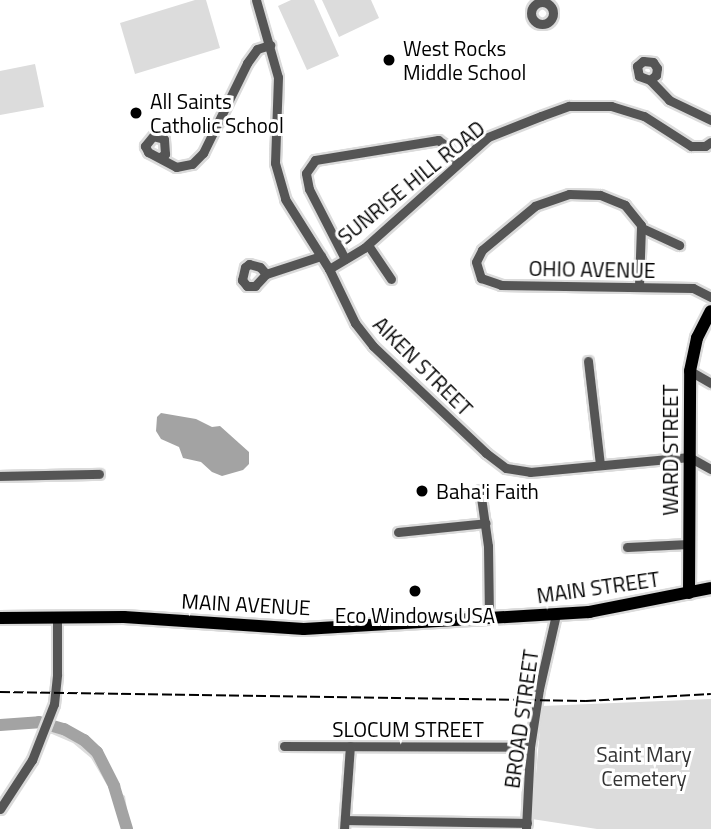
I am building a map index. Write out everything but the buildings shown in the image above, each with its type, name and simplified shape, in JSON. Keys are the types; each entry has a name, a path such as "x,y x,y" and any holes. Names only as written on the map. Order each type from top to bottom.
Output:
{"main road":[{"name":"WARD STREET","path":"689,593 690,371 697,338 711,311"},
{"name":"MAIN STREET","path":"489,617 620,608 711,588"},
{"name":"MAIN AVENUE","path":"0,618 129,618 304,629 489,617"}],"street":[{"name":"AIKEN STREET","path":"256,0 278,77 275,163 285,200 329,269 355,323 373,346 495,461 523,472 689,457"},
{"path":"160,157 176,167 184,167 203,153 247,63 257,49 270,44"},
{"path":"650,80 662,96 711,120"},
{"name":"SUNRISE HILL ROAD","path":"329,269 368,245 488,137 569,106 591,104 629,110 691,146 705,146 711,142"},
{"path":"345,259 309,189 306,173 315,160 438,139 448,147 457,163"},
{"name":"OHIO AVENUE","path":"642,229 630,209 610,198 581,193 559,196 535,206 506,229 480,253 477,268 484,280 501,285 697,288 711,297"},
{"path":"639,286 642,229 679,245"},
{"path":"368,245 391,279"},
{"path":"266,274 321,256"},
{"path":"588,361 600,464"},
{"path":"690,371 711,383"},
{"path":"689,457 711,469"},
{"path":"0,476 99,474"},
{"path":"480,490 486,523 489,617"},
{"path":"398,532 486,523"},
{"path":"627,547 690,544"},
{"name":"BROAD STREET","path":"527,826 530,747 538,689 556,614"},
{"path":"0,808 32,760 51,711 57,683 57,617"},
{"name":"SLOCUM STREET","path":"285,746 530,747"},
{"path":"350,746 344,825 527,826"}],"green space":[{"path":"195,0 206,0 220,48 135,74 120,23"},
{"path":"291,0 314,0 339,56 307,70 278,6"},
{"path":"322,0 371,0 379,18 339,37"},
{"path":"35,64 44,107 0,115 0,71"},
{"name":"Saint Mary Cemetery","path":"711,699 711,829 597,829 532,819 542,706"},
{"path":"42,728 54,728 76,738 96,754 118,791 125,796 130,829 124,829 120,799 110,790 91,758 73,743 52,734 39,734"}],"shaded area":[{"path":"161,413 196,419 212,427 220,426 249,452 249,464 243,470 222,476 212,472 201,462 183,458 179,447 161,439 156,431 157,417"}],"waterway":[{"path":"0,725 39,722 64,729 84,740 97,752 114,786 127,829"}],"railway":[{"path":"0,692 586,701 711,694"}],"place":[{"name":"West Rocks Middle School","path":"389,60"},
{"name":"All Saints Catholic School","path":"136,113"},
{"name":"Baha'i Faith","path":"422,491"},
{"name":"Eco Windows USA","path":"415,591"}]}
